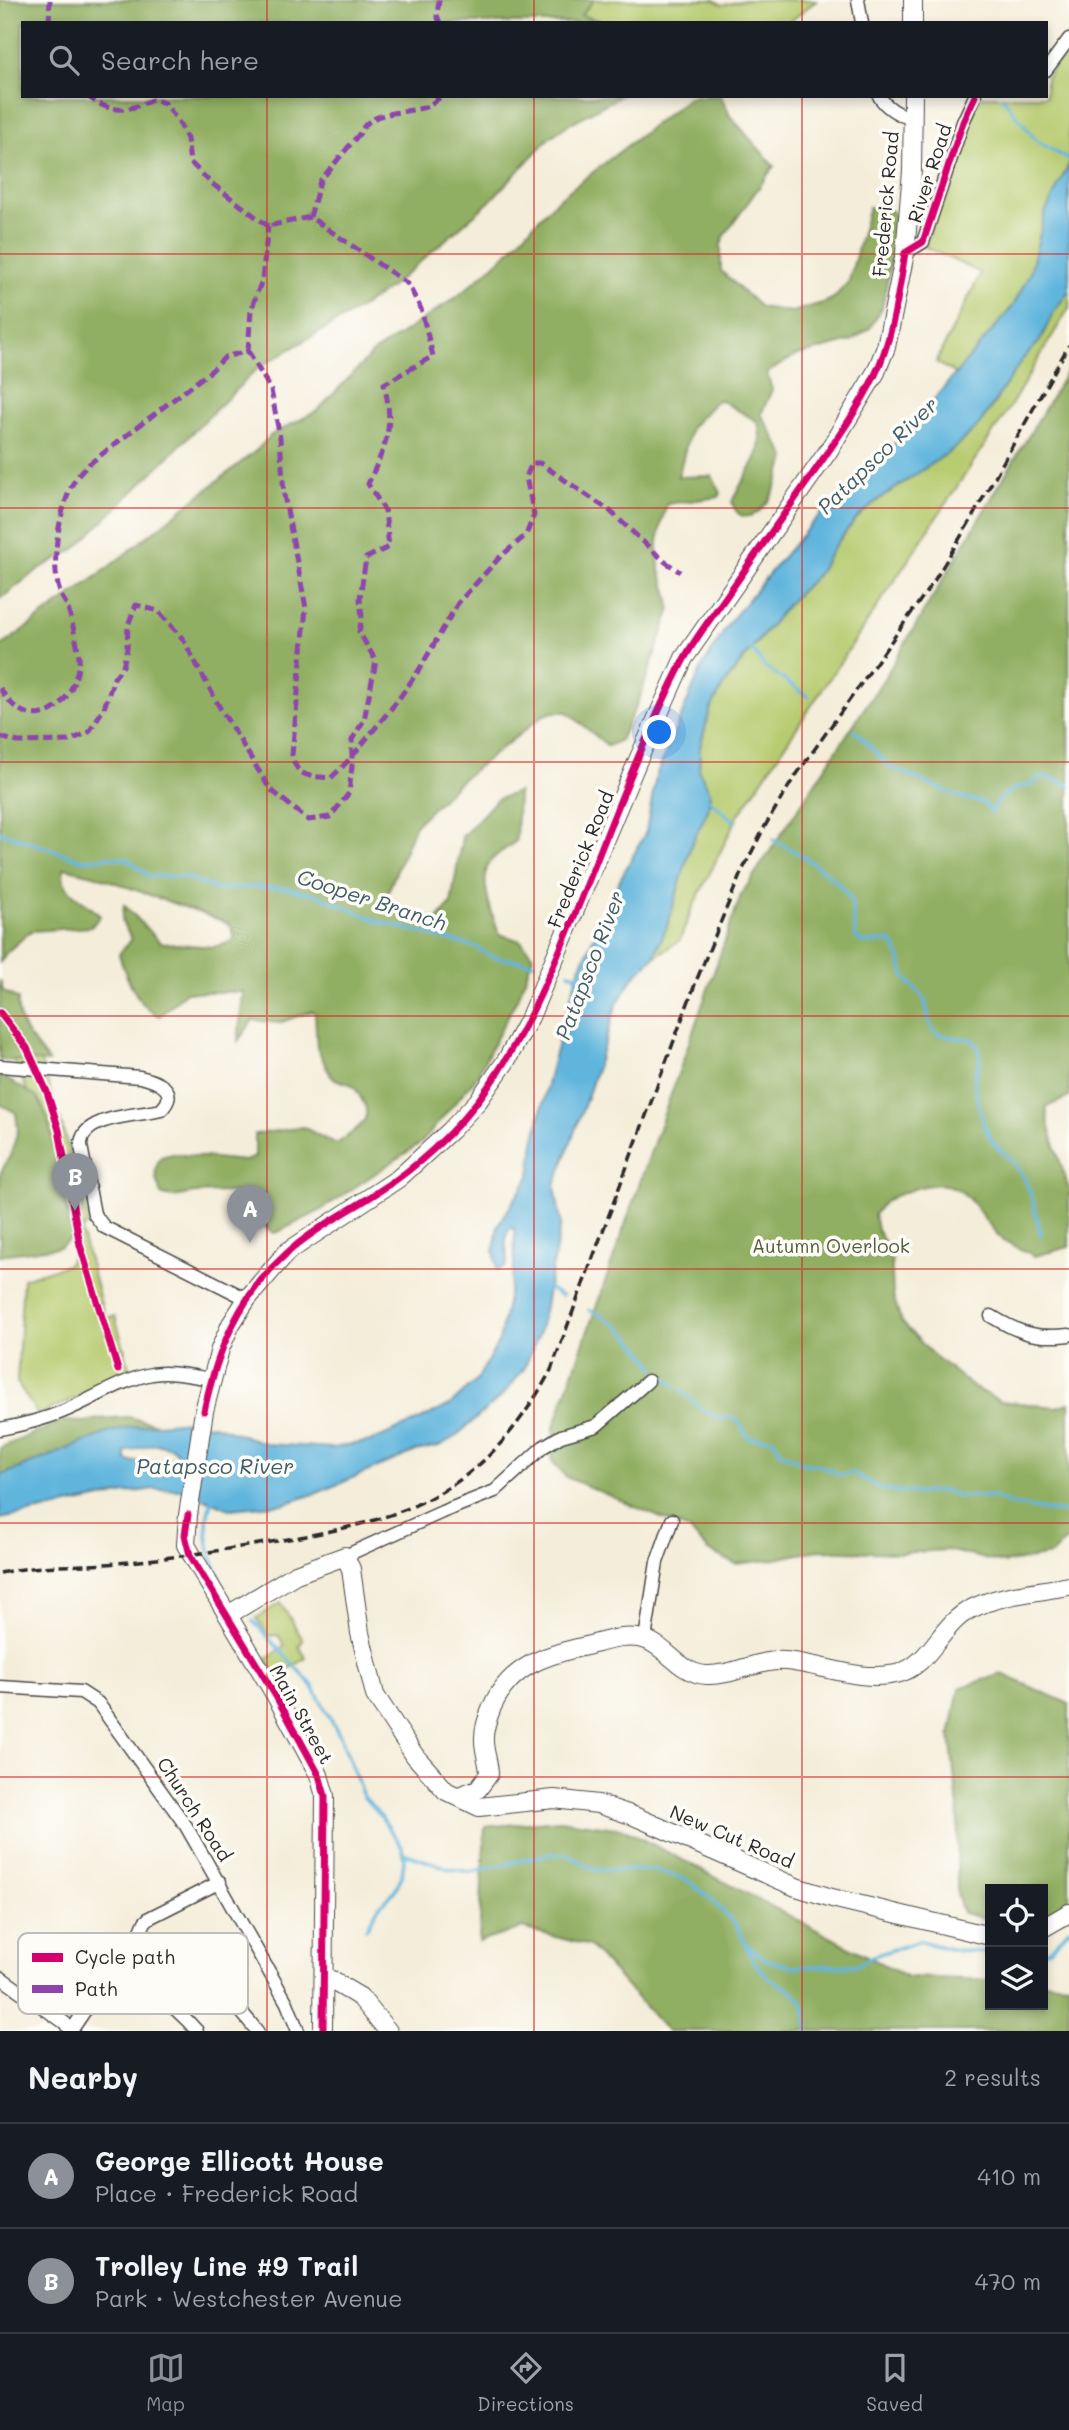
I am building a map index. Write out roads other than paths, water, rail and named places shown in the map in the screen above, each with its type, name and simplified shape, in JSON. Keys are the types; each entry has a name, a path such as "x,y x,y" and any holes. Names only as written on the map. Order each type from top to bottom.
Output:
{"main road":[{"path":"913,0 913,21"},
{"name":"Frederick Road","path":"188,1515 211,1379 231,1324 247,1299 287,1252 382,1190 415,1164 478,1101 506,1061 552,968 638,760 684,658 829,450 876,372 886,347 905,253 912,172 913,98"},
{"name":"Main Street","path":"188,1515 185,1535 190,1555 228,1615 319,1775 325,1796 323,2031"},
{"path":"228,1615 296,1574 345,1556 351,1569 360,1633 375,1695 395,1727 441,1786 459,1796 472,1793 486,1780 489,1767 483,1741 485,1726 498,1694 514,1674 534,1662 621,1638 645,1639 693,1672 708,1675 785,1661 855,1674 894,1674 917,1664 954,1621 970,1609 995,1600 1069,1586"},
{"name":"New Cut Road","path":"459,1796 479,1807 554,1799 598,1804 634,1816 796,1887 985,1935"},
{"path":"1048,1925 1069,1913"},
{"path":"324,1976 360,1997 388,2031"}],"street":[{"path":"858,0 862,21"},
{"path":"1048,66 1069,39"},
{"path":"880,98 887,107 899,115 913,119"},
{"name":"River Road","path":"905,253 923,242 963,122 974,98"},
{"path":"2,1066 139,1077 154,1080 167,1090 167,1105 161,1110 99,1122 84,1133 81,1146 93,1214 104,1227 247,1299"},
{"path":"991,1316 1027,1335 1069,1335"},
{"path":"0,1429 63,1412 127,1382 151,1374 177,1374 211,1379"},
{"path":"345,1556 442,1511 495,1491 543,1447 561,1436 596,1426 648,1381"},
{"path":"645,1639 657,1562 671,1520"},
{"name":"Church Road","path":"0,1687 82,1692 98,1703 186,1826 248,1933"},
{"path":"140,1933 149,1918 220,1882"},
{"name":"Church Road","path":"248,1933 298,2031"},
{"path":"0,1977 18,1990"},
{"path":"52,2014 71,2031 82,2014"},
{"path":"181,2014 197,2031"},
{"path":"242,2014 257,2031"}],"water":[{"name":"Patapsco River","path":"1069,164 1069,291 1053,313 1040,341 1023,359 979,425 952,450 878,500 857,518 834,547 818,574 788,604 743,659 723,686 710,710 700,747 699,771 710,792 708,810 691,845 668,924 653,958 632,979 617,1004 555,1186 561,1223 540,1331 524,1369 505,1393 455,1437 439,1446 416,1451 284,1504 230,1509 182,1490 154,1489 0,1519 0,1476 107,1433 125,1428 188,1421 217,1426 267,1444 333,1448 371,1441 408,1425 450,1405 477,1380 499,1341 514,1268 515,1231 512,1227 506,1236 506,1267 497,1270 494,1251 498,1225 530,1176 534,1142 551,1068 577,975 617,885 646,832 656,776 701,669 729,623 777,564 814,521 909,429 1013,306 1030,273 1045,213","holes":["155,1444 173,1448 179,1456 154,1461 127,1461 125,1452"]}],"waterway":[{"path":"1003,98 1037,141 1069,160"},
{"path":"750,647 764,666 809,697"},
{"path":"854,730 890,767 957,796 984,803 992,813 1008,792 1033,784 1036,779 1047,777 1069,785"},
{"path":"705,796 735,822"},
{"name":"Cooper Branch","path":"0,832 82,860 109,857 127,859 149,876 184,877 216,889 285,888 318,895 377,921 476,947 493,957 534,963"},
{"path":"773,840 817,866 846,892 851,901 857,939 865,943 890,941 899,954 906,978 924,999 933,1030 942,1036 967,1039 976,1044 980,1057 975,1076 976,1090 984,1125 992,1142 1024,1177 1041,1235"},
{"name":"Cooper Branch","path":"569,973 580,976"},
{"path":"546,1287 562,1296"},
{"path":"589,1310 611,1321 626,1333 655,1368"},
{"path":"664,1377 675,1385"},
{"path":"681,1390 700,1408 719,1418 732,1417 738,1421 749,1438 773,1439 781,1452 805,1464 819,1465 841,1475 853,1473 883,1490 918,1493 944,1491 960,1496 994,1497 1010,1504 1056,1512 1069,1511"},
{"path":"212,1499 207,1519 207,1539 220,1577"},
{"path":"253,1621 312,1685 341,1738 363,1796 402,1847 402,1876 366,1929"},
{"path":"403,1853 450,1869 471,1872 550,1854 565,1854 597,1870 654,1870 687,1880 711,1899 736,1925 746,1945 767,1960 793,1967 857,1965 876,1955 920,1941 950,1949 985,1952"},
{"path":"1048,1951 1069,1929"},
{"path":"747,1947 753,1961 769,1978 793,1992 803,2002 809,2031"}],"railway":[{"path":"0,1573 29,1568 172,1557 313,1535 357,1525 397,1513 433,1497 466,1476 496,1448 524,1414 551,1370 697,979 741,873 765,826 792,781 934,581 1069,345"}],"place":[{"name":"Trolley Line #9 Trail","path":"75,1211"},
{"name":"George Ellicott House","path":"250,1243"}],"park label":[{"name":"Autumn Overlook","path":"831,1245"}]}
